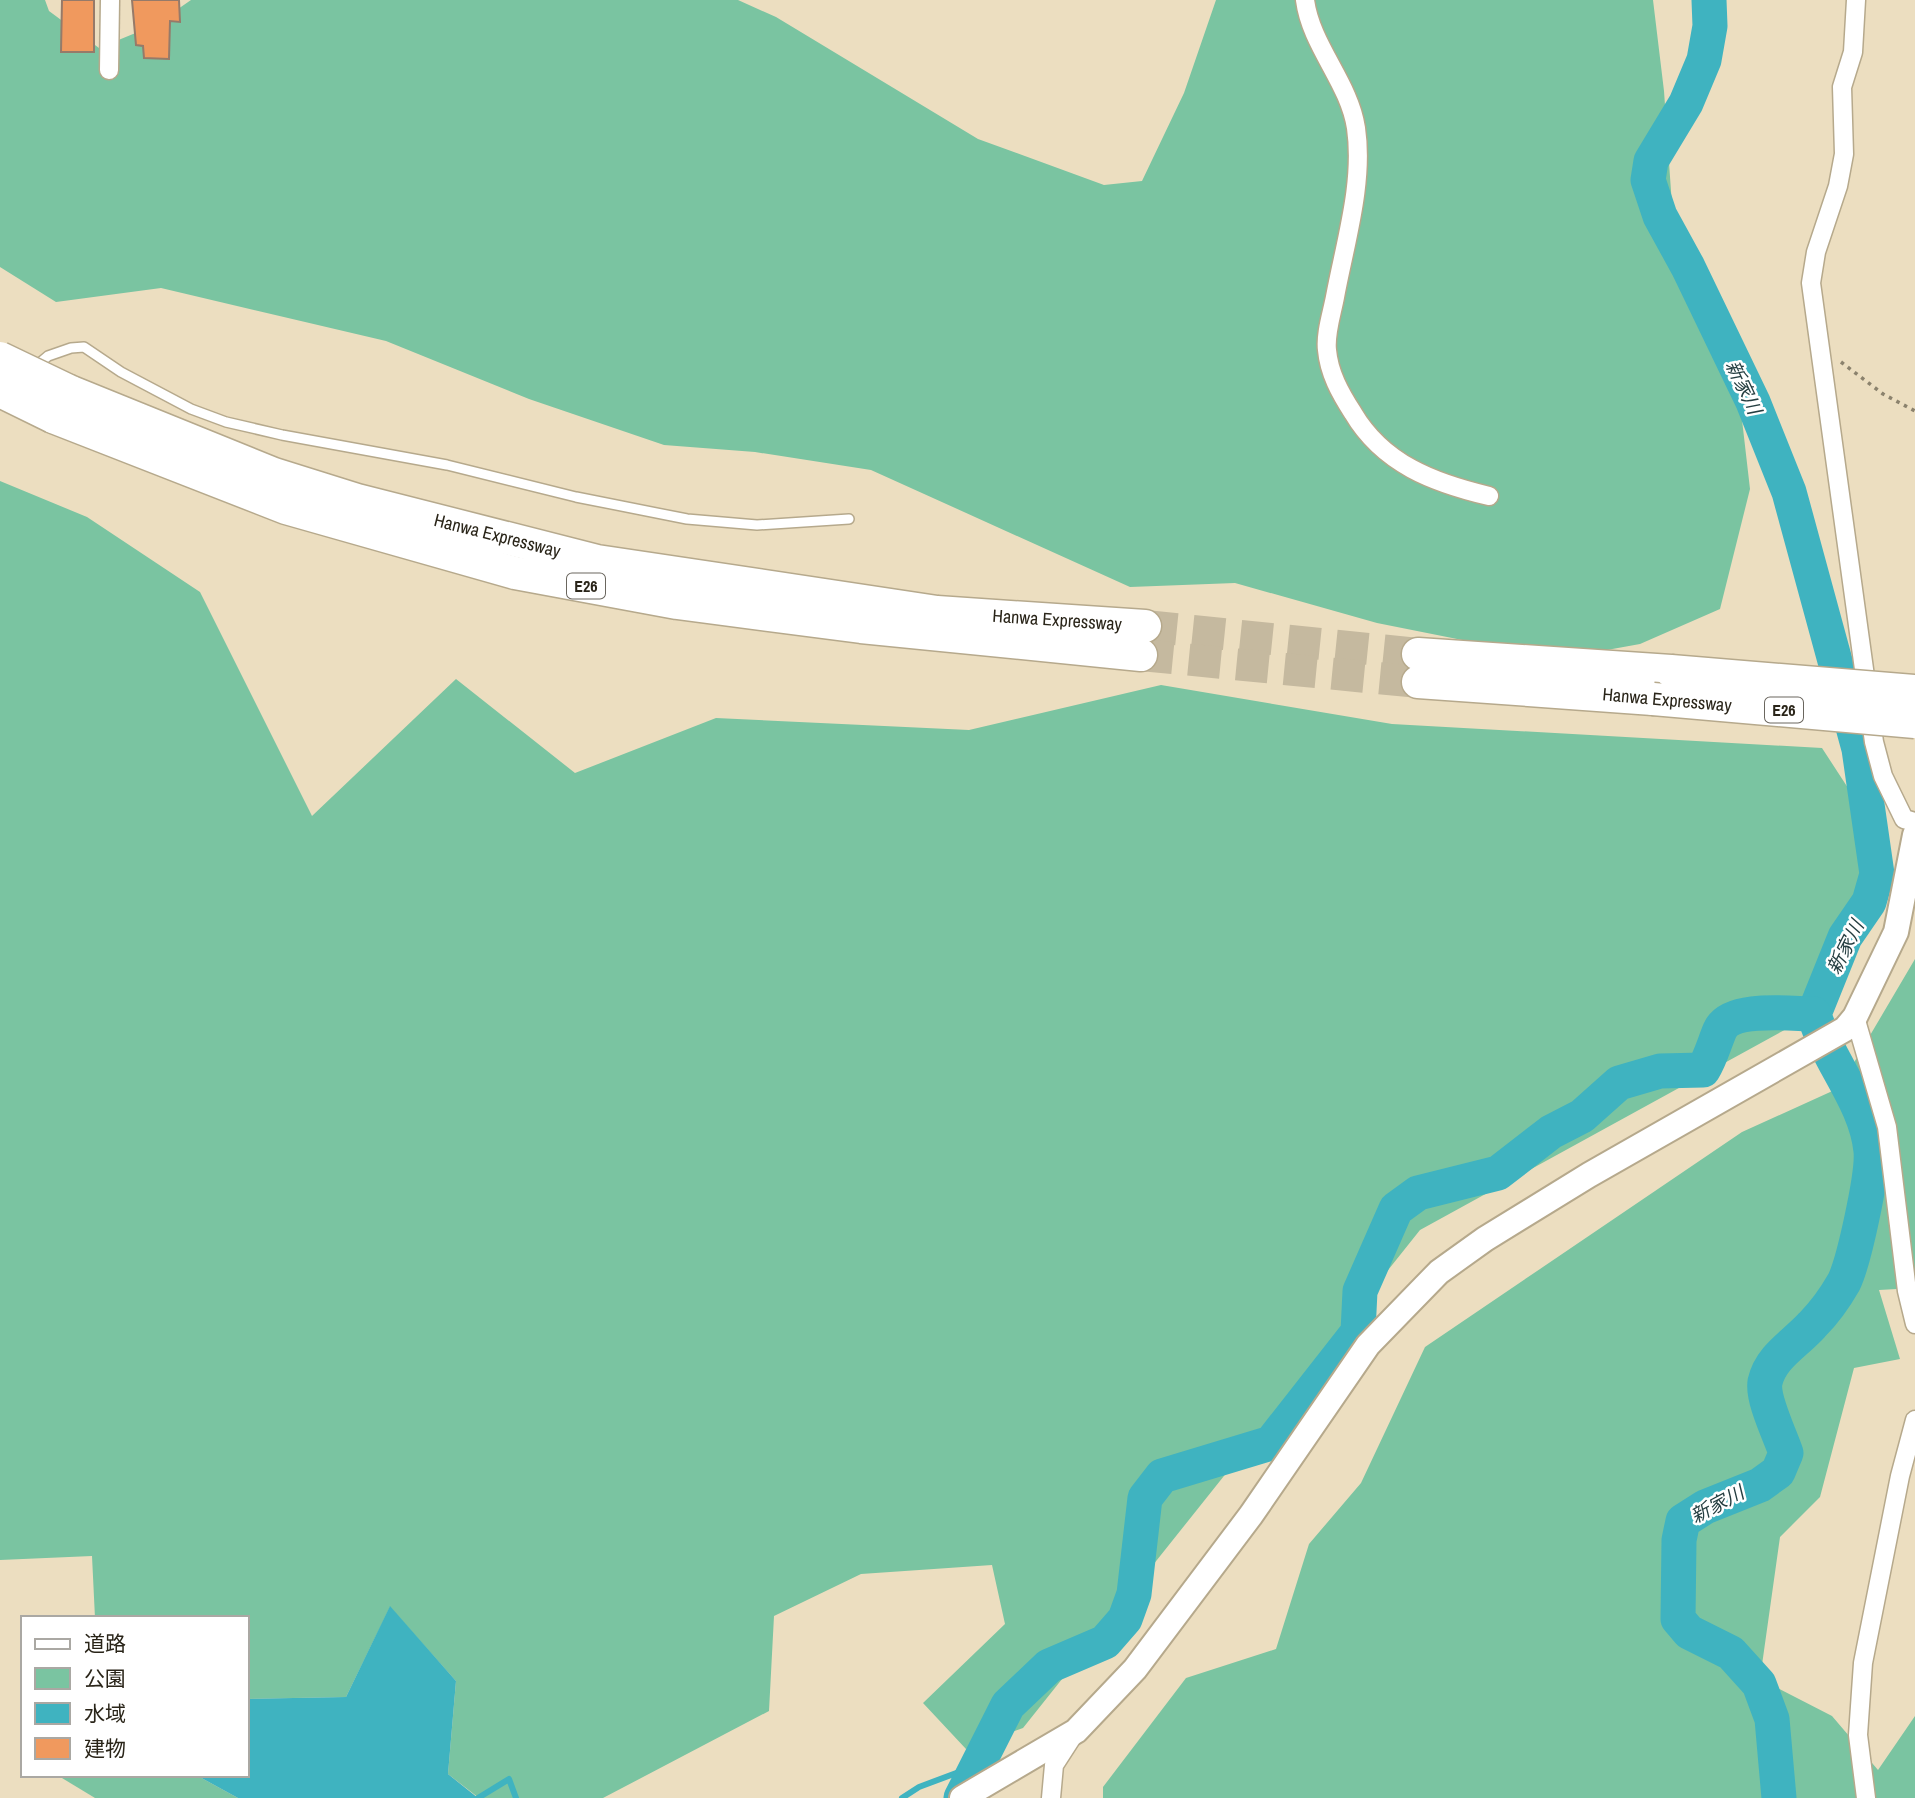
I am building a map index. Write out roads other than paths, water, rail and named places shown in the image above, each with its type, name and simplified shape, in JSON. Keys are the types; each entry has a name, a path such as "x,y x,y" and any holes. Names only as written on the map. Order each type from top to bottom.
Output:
{"highway":[{"name":"Hanwa Expressway","path":"6,381 286,508 515,572 677,603 756,613 1143,641"},
{"name":"Hanwa Expressway","path":"1915,691 1671,671 1418,668 1653,699 1915,722"}],"street":[{"path":"109,70 110,0"},
{"path":"1305,0 1307,15 1341,85 1356,127 1354,191 1326,346 1331,373 1367,437 1377,445 1425,476 1489,496"},
{"path":"1856,0 1853,52 1842,87 1844,154 1839,186 1816,252 1811,283 1874,741 1894,803 1904,819 1915,822"},
{"path":"1051,1798 1054,1765 1076,1731 1135,1669 1251,1515 1368,1345 1439,1272 1485,1239 1589,1175 1850,1023 1896,932 1915,835"},
{"path":"1850,1023 1887,1127 1907,1291 1915,1324"},
{"path":"1866,1798 1858,1735 1863,1662 1900,1476 1915,1420"},
{"path":"961,1798 1076,1731"}],"lane":[{"path":"6,381 48,356 71,348 83,348 121,372 191,409 226,422 282,435 447,465 576,497 687,519 757,525 849,519"}],"water":[{"path":"390,1606 456,1681 448,1774 478,1798 238,1798 200,1777 248,1777 248,1699 346,1697"}],"waterway":[{"name":"新家川","path":"1709,0 1710,26 1704,60 1686,103 1651,161 1648,180 1660,216 1688,267 1753,402 1789,492 1859,749 1877,874 1869,902 1845,937 1814,1014 1828,1049 1862,1115 1871,1151 1866,1197 1853,1256 1844,1282 1829,1305 1778,1358 1768,1373 1765,1382 1766,1398 1786,1453 1778,1472 1760,1485 1705,1507 1683,1521 1679,1540 1678,1619 1689,1632 1731,1653 1759,1684 1772,1719 1779,1798"},
{"path":"961,1798 1008,1705 1049,1666 1105,1642 1125,1619 1134,1594 1145,1498 1162,1476 1271,1443 1358,1332 1360,1291 1396,1209 1418,1193 1498,1173 1551,1132 1582,1116 1619,1083 1660,1071 1703,1070 1720,1030 1726,1022 1736,1017 1763,1013 1814,1014"},
{"path":"902,1798 919,1787 975,1766"},
{"path":"478,1798 509,1779 516,1798"}],"tunnel":[{"path":"1145,626 1418,654"},
{"path":"1141,655 1418,682"}]}
